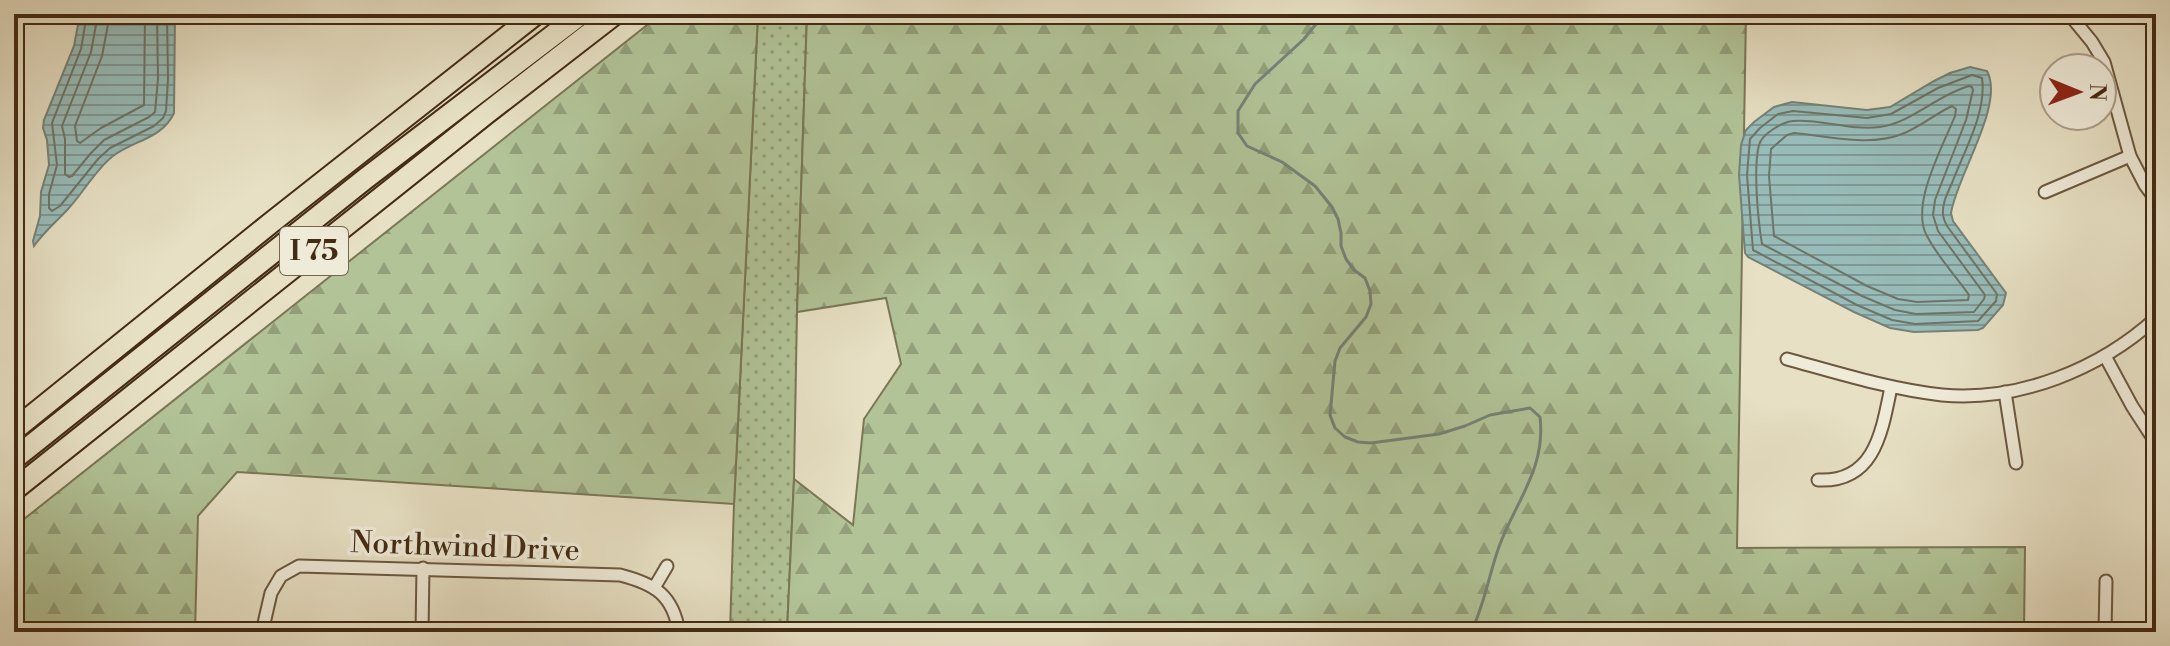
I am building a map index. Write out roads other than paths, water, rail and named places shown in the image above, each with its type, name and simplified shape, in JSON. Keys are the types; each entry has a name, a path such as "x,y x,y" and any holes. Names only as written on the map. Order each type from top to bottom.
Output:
{"highway":[{"name":"I 75","path":"14,430 536,14"},
{"path":"14,459 365,179 581,14"},
{"name":"I 75","path":"14,490 615,14"}],"street":[{"path":"2069,14 2104,62 2130,156 2156,200"},
{"path":"2045,192 2130,156"},
{"path":"1787,359 1891,387 1945,395 2005,392 2073,372 2139,334 2156,318"},
{"path":"2105,356 2156,443"},
{"path":"1818,480 1835,481 1861,467 1880,440 1891,387"},
{"path":"2005,392 2016,463"},
{"name":"Northwind Drive","path":"262,632 271,593 281,576 299,566 620,575 643,581 654,588"},
{"path":"667,566 654,588 675,611 679,632"},
{"path":"422,632 423,568"},
{"path":"2105,632 2106,581"}],"water":[{"path":"80,14 175,14 174,113 155,134 107,161 34,246 41,192 49,165 44,120 74,46"},
{"path":"1970,67 1987,71 1991,85 1990,102 1951,213 1953,221 2006,293 2003,305 1983,328 1914,332 1890,328 1748,257 1745,253 1739,175 1741,145 1746,130 1754,122 1774,107 1792,102 1867,110 1890,107 1950,73"}],"waterway":[{"path":"1324,14 1304,39 1255,84 1238,111 1238,133 1247,146 1282,162 1315,186 1338,219 1346,259 1365,278 1370,291 1371,304 1366,317 1340,348 1335,361 1330,415 1335,428 1345,437 1371,443 1439,434 1490,415 1530,408 1540,417 1541,435 1534,468 1500,544 1471,632"}]}
